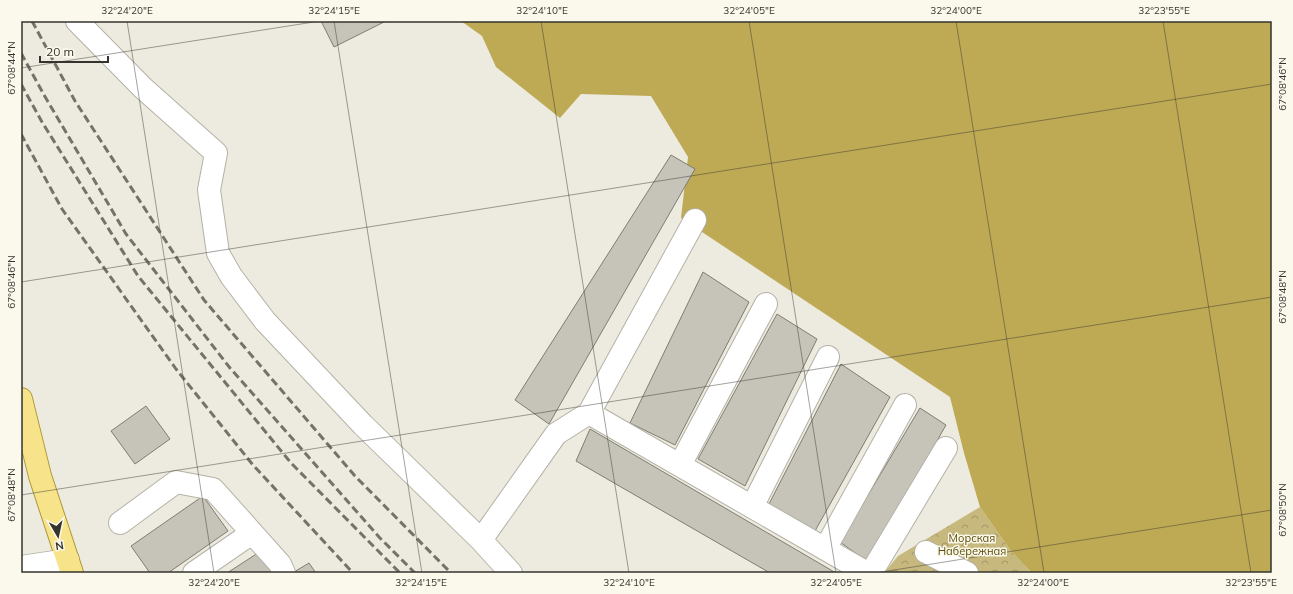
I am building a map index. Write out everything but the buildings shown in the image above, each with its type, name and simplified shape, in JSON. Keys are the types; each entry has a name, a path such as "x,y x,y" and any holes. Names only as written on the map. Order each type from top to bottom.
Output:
{"main road":[{"path":"21,399 40,476 70,566"}],"street":[{"path":"77,21 143,88 216,153 209,190 218,253 231,276 264,321 364,425 481,540 512,573"},
{"path":"481,540 556,434 589,413 695,220"},
{"path":"680,465 766,304"},
{"path":"752,507 828,357"},
{"path":"825,549 905,405"},
{"path":"589,413 867,573"},
{"path":"871,573 946,448"},
{"path":"120,523 176,482 213,489 280,564 284,573"},
{"path":"194,573 252,533"},
{"path":"926,552 967,573"},
{"path":"21,567 70,566"}],"green space":[{"name":"Морская Набережная","path":"980,507 1011,551 1032,573 884,573 898,556"}],"shaded area":[{"path":"461,21 1272,21 1272,573 1032,573 1011,551 980,507 964,453 950,397 681,218 688,157 651,96 581,94 560,118 496,67 482,36"}],"railway":[{"path":"32,21 75,101 204,300 355,476 451,573"},
{"path":"21,53 126,234 230,368 379,537 415,573"},
{"path":"21,84 42,122 138,276 291,463 400,573"},
{"path":"21,134 62,209 176,369 253,465 353,573"}]}
